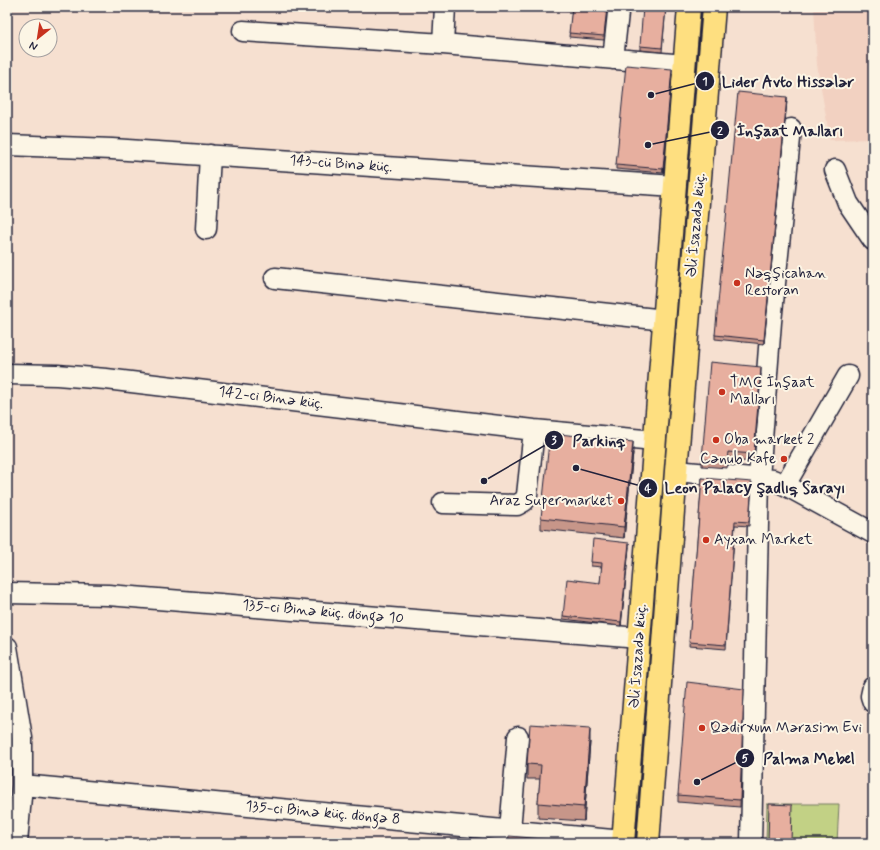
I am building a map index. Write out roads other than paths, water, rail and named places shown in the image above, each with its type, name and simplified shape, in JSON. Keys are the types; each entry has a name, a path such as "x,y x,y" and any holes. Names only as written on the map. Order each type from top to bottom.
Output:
{"main road":[{"name":"Əli İsazadə küç.","path":"623,842 690,7"},
{"name":"Əli İsazadə küç.","path":"648,843 676,471 714,7"},
{"path":"655,441 679,443"},
{"path":"653,469 676,471"}],"street":[{"path":"443,44 445,7"},
{"path":"614,59 618,13"},
{"path":"243,31 443,44 685,65"},
{"path":"751,843 759,478 771,322 791,128"},
{"name":"143-cü Binə küç.","path":"7,145 210,155 675,186"},
{"path":"206,229 210,155"},
{"path":"835,170 848,203 873,240"},
{"path":"274,278 665,320"},
{"name":"142-ci Binə küç.","path":"7,374 57,375 106,379 534,430 655,441"},
{"path":"785,485 848,376"},
{"path":"443,503 518,506 524,501 527,495 534,430"},
{"path":"676,471 773,480 785,485 873,533"},
{"name":"135-ci Binə küç. döngə 10","path":"7,593 108,594 639,638"},
{"path":"7,649 22,738 22,785 16,843"},
{"path":"873,687 871,696 873,702"},
{"path":"510,830 518,738"},
{"name":"135-ci Binə küç. döngə 8","path":"22,785 477,835 510,830 623,842"}],"place":[{"name":"Lider Avto Hissələr","path":"651,95"},
{"name":"İnşaat Malları","path":"648,145"},
{"name":"Nəqşicahan Restoran","path":"737,283"},
{"name":"TMC İnşaat Malları","path":"722,392"},
{"name":"Oba market 2","path":"716,440"},
{"name":"Cənub Kafe","path":"784,459"},
{"name":"Leon Palaсу Şadlıq Sarayı","path":"576,468"},
{"name":"Parkinq","path":"484,481"},
{"name":"Araz Supermarket","path":"621,501"},
{"name":"Ayxan Market","path":"706,540"},
{"name":"Qədirxum Mərasim Evi","path":"702,728"},
{"name":"Palma Mebel","path":"697,782"}]}
